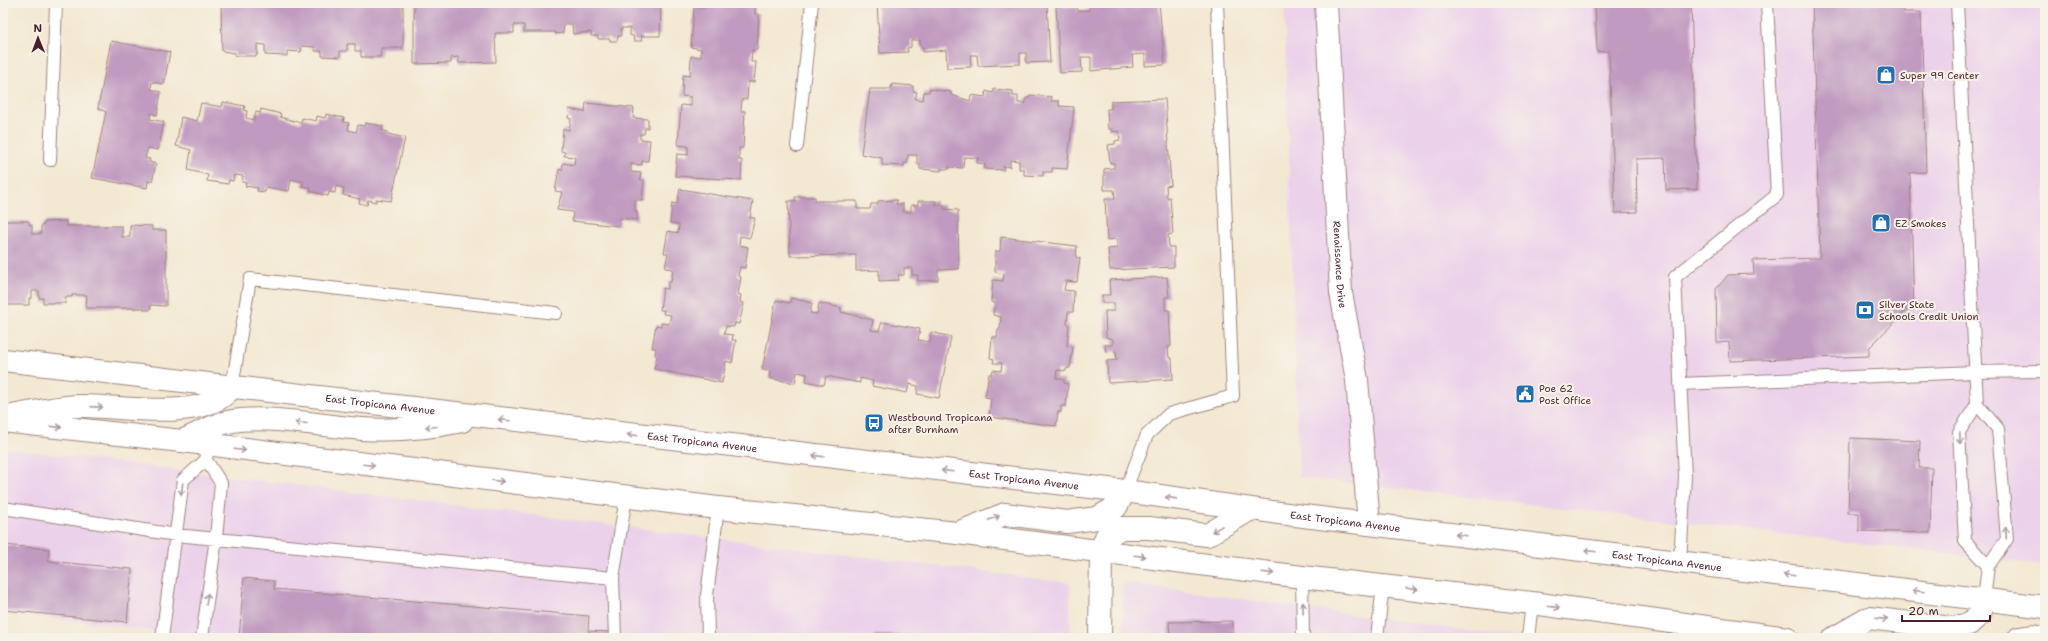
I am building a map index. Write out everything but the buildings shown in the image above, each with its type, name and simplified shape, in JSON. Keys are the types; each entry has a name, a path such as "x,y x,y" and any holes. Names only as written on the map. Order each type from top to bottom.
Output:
{"main road":[{"name":"Renaissance Drive","path":"1326,3 1341,293 1357,380 1369,524"},
{"name":"East Tropicana Avenue","path":"3,360 1125,492 1369,524 2045,607"},
{"path":"3,417 45,409 78,406 161,410 185,409 210,402 225,395 232,386"},
{"path":"182,441 209,428 229,422 264,420 362,429 395,430 439,426 483,417"},
{"path":"3,421 182,441 207,453 957,533 1302,577 1532,603 1787,638"},
{"path":"957,533 1005,514 1067,522 1097,518 1116,507 1125,492"},
{"path":"1100,638 1101,551 1106,538 1121,528 1149,528 1207,535 1251,509"},
{"path":"1834,638 1869,618 1952,628 1969,624 1980,614 1984,599"},
{"path":"2019,638 2032,636 2045,638"}],"lane":[{"path":"50,160 56,3"},
{"path":"797,146 812,3"},
{"path":"1125,492 1147,435 1169,414 1233,396 1217,3"},
{"path":"1680,562 1685,477 1675,277 1777,195 1768,3"},
{"path":"1957,3 1977,404 1959,432 1965,541 1988,566"},
{"path":"232,386 250,279 556,313"},
{"path":"1680,384 1975,372 2045,371"},
{"path":"1977,404 1998,429 2007,539 1988,566 1984,599"},
{"path":"162,638 183,480 207,453 221,483 216,538 202,638"},
{"path":"615,638 613,578 626,497"},
{"path":"3,508 176,535 613,578"},
{"path":"708,638 707,596 718,508"},
{"path":"1302,577 1303,638"},
{"path":"1377,638 1383,586"},
{"path":"1528,638 1532,603"}],"shaded area":[{"path":"1284,3 2045,3 2045,565 1299,477"},
{"path":"3,448 1070,583 1070,638 215,638 3,612"},
{"path":"1123,582 1518,638 1124,638"}],"place":[{"name":"Super 99 Center","path":"1886,75"},
{"name":"EZ Smokes","path":"1881,223"},
{"name":"Silver State Schools Credit Union","path":"1865,310"},
{"name":"Poe 62 Post Office","path":"1525,394"},
{"name":"Westbound Tropicana after Burnham","path":"874,423"}]}
